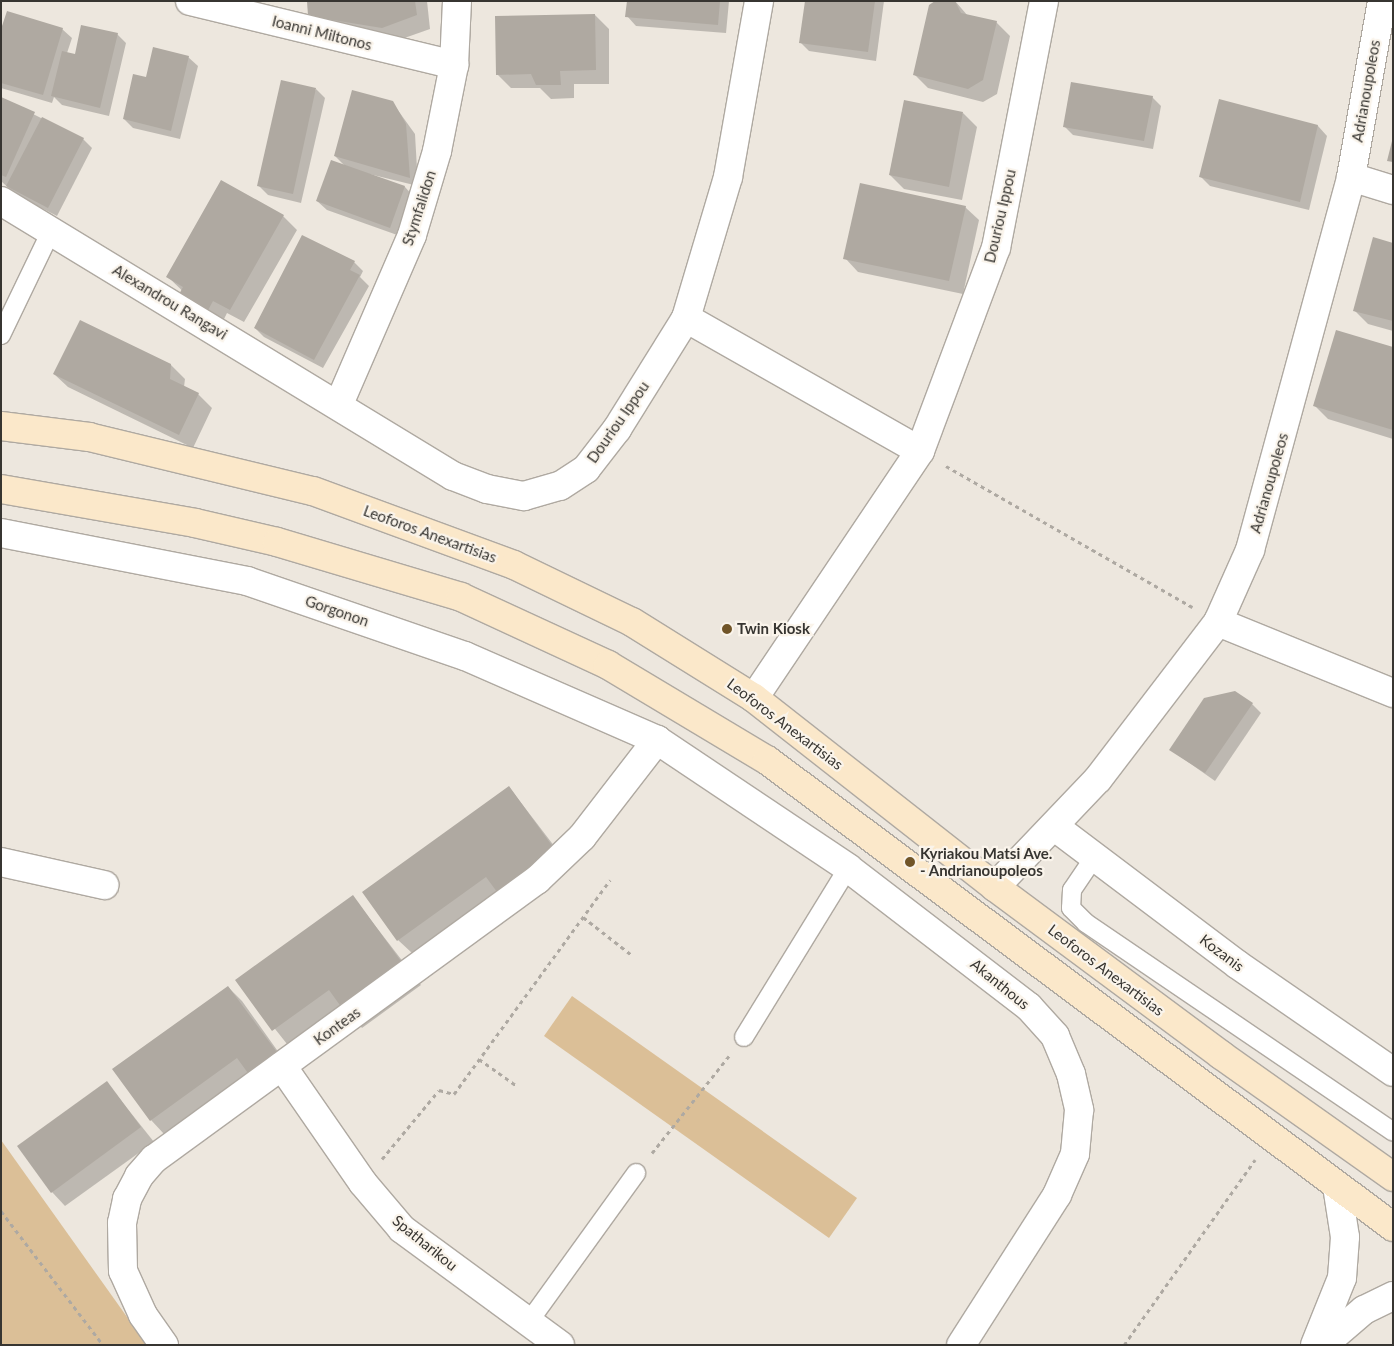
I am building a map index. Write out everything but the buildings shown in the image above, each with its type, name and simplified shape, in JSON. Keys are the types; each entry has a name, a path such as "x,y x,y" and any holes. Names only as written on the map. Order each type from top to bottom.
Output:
{"main road":[{"name":"Leoforos Anexartisias","path":"1,426 89,437 313,491 514,566 632,622 754,698 994,887 1221,1055 1393,1176"},
{"path":"1,489 195,523 277,542 461,597 608,665 767,760 1393,1227"}],"street":[{"name":"Ioanni Miltonos","path":"190,1 454,65"},
{"name":"Stymfalidon","path":"339,404 412,235 437,152 454,65 456,1"},
{"name":"Douriou Ippou","path":"339,404 453,476 487,489 524,496 560,486 586,469 617,429 686,318 728,177 759,1"},
{"name":"Douriou Ippou","path":"754,698 920,451 996,248 1044,1"},
{"name":"Adrianoupoleos","path":"994,887 1055,827 1098,779 1218,622 1250,550 1351,178 1382,1"},
{"path":"1351,178 1393,190"},
{"name":"Alexandrou Rangavi","path":"1,201 339,404"},
{"path":"686,318 920,451"},
{"name":"Gorgonon","path":"1,533 247,580 465,656 658,740"},
{"path":"1218,622 1393,693"},
{"name":"Akanthous","path":"658,740 848,868 1029,1007 1054,1036 1076,1092 1079,1131 1068,1176 961,1345"},
{"name":"Konteas","path":"164,1345 143,1315 124,1271 120,1247 127,1199 139,1176 154,1159 559,861 605,809 658,740"},
{"name":"Kozanis","path":"1055,827 1238,965 1393,1072"},
{"path":"1,862 104,885"},
{"name":"Spatharikou","path":"282,1066 363,1183 402,1229 560,1345"},
{"path":"1315,1345 1342,1278 1345,1237 1337,1186"},
{"path":"1322,1345 1364,1310 1393,1296"}],"lane":[{"path":"1,335 51,231"},
{"path":"1095,856 1072,890 1070,908 1086,923 1393,1132"},
{"path":"744,1037 848,868"},
{"path":"528,1323 636,1173"}],"path":[{"path":"920,451 1218,622"},
{"path":"363,1183 440,1090 454,1094 610,880"},
{"path":"583,917 632,956"},
{"path":"636,1173 744,1037"},
{"path":"479,1059 517,1086"},
{"path":"1124,1345 1271,1137"},
{"path":"1,1211 103,1345"}],"shaded area":[{"path":"572,996 857,1198 829,1238 544,1036"},
{"path":"1,1140 147,1345 1,1345"}],"place":[{"name":"Twin Kiosk","path":"727,629"},
{"name":"Kyriakou Matsi Ave. - Andrianoupoleos","path":"910,862"}]}
